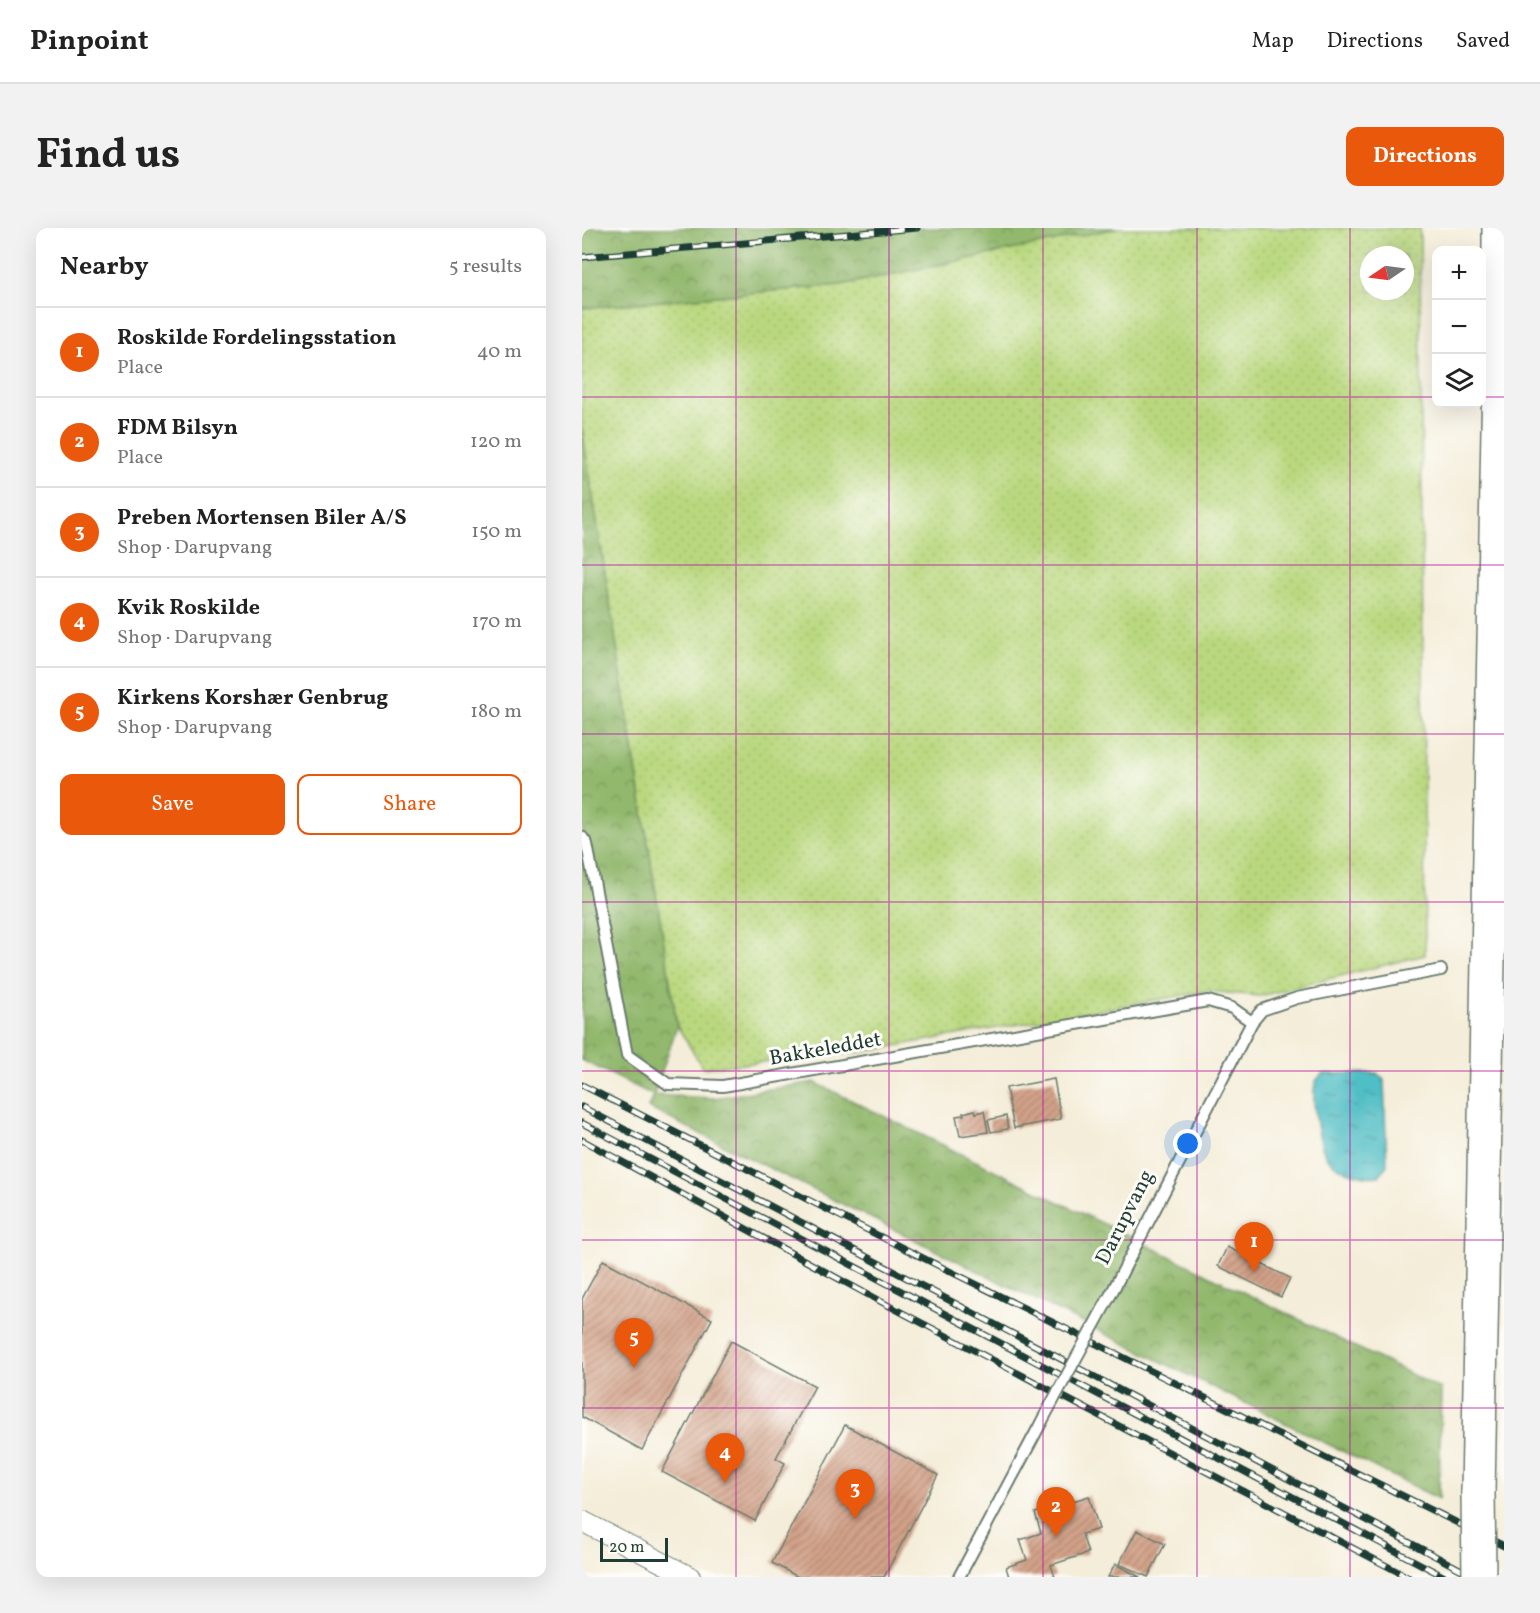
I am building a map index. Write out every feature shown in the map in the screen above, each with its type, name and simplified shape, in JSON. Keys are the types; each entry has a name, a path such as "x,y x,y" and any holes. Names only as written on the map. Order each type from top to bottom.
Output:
{"highway":[{"path":"1479,1577 1478,1493 1499,400 1499,228"}],"street":[{"path":"582,1521 690,1577"}],"lane":[{"name":"Bakkeleddet","path":"582,837 587,844 627,1055 668,1084 723,1086 1208,1001 1232,1008 1252,1022"},
{"name":"Darupvang","path":"959,1577 1111,1294 1252,1022 1262,1010 1297,998 1441,970"}],"green space":[{"path":"582,228 1118,228 841,285 582,308"},
{"path":"1115,228 1420,228 1425,955 1260,996 1207,991 861,1052 703,1068 677,1026 582,428 582,308 841,285"},
{"path":"582,428 677,1026 654,1095 714,1098 814,1082 1441,1389 1439,1499 648,1108 653,1095 582,1060"}],"water":[{"path":"1377,1073 1384,1080 1387,1165 1379,1176 1366,1176 1338,1167 1328,1159 1321,1144 1316,1121 1314,1087 1322,1074"}],"building":[{"path":"1054,1079 1061,1119 1014,1128 1006,1088"},
{"path":"975,1110 976,1113 984,1111 988,1132 960,1136 956,1116"},
{"path":"1006,1116 1008,1129 991,1132 988,1120"},
{"path":"1227,1247 1290,1278 1281,1297 1218,1266"},
{"path":"603,1260 712,1319 642,1450 582,1417 582,1299"},
{"path":"731,1341 815,1386 776,1458 785,1463 755,1521 662,1472"},
{"path":"845,1425 938,1475 884,1577 798,1577 772,1563"},
{"path":"1089,1496 1099,1529 1082,1534 1088,1553 1051,1565 1055,1577 1009,1577 1006,1567 1027,1560 1020,1540 1041,1533 1035,1513"},
{"path":"1137,1530 1165,1544 1148,1577 1119,1564"},
{"path":"1115,1564 1140,1577 1108,1577"}],"railway":[{"path":"582,257 917,228"},
{"path":"582,1085 901,1247 1504,1546"},
{"path":"582,1107 1475,1577"},
{"path":"582,1123 1445,1577"},
{"path":"582,1140 876,1299 1408,1577"}],"place":[{"name":"Roskilde Fordelingsstation","path":"1254,1272"},
{"name":"Kirkens Korshær Genbrug","path":"634,1368"},
{"name":"Kvik Roskilde","path":"725,1483"},
{"name":"Preben Mortensen Biler A/S","path":"855,1519"},
{"name":"FDM Bilsyn","path":"1056,1537"}]}
